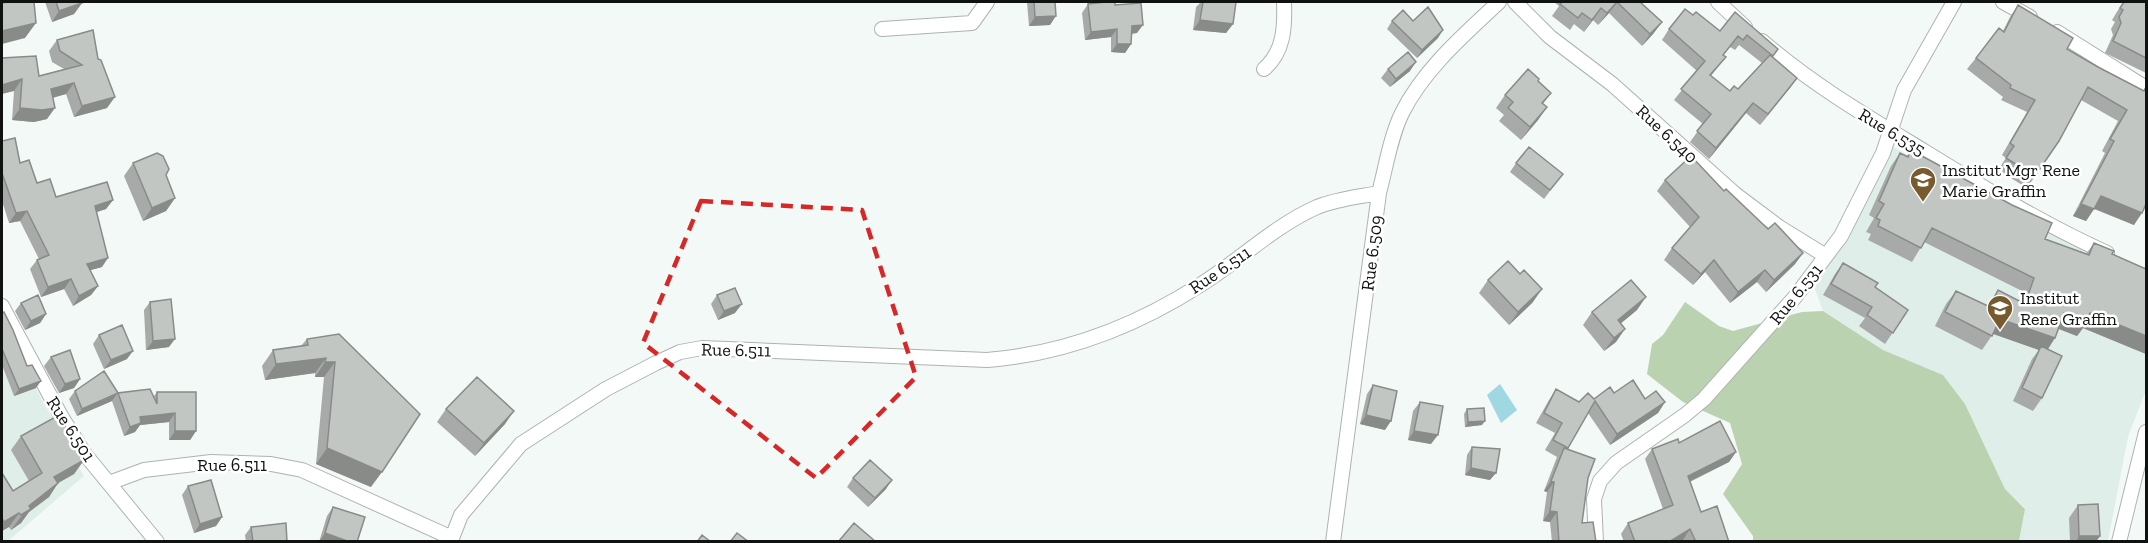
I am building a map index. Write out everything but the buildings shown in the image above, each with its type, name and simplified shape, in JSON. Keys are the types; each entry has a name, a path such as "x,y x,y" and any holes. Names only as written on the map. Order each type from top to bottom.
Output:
{"street":[{"path":"882,29 972,23 987,2"},
{"path":"1264,69 1278,53 1285,21 1284,2"},
{"name":"Rue 6.509","path":"1333,542 1379,193 1401,115 1415,91 1449,51 1499,2"},
{"name":"Rue 6.540","path":"1515,2 1550,38 1612,84 1735,194 1779,227 1826,256"},
{"name":"Rue 6.535","path":"1718,2 1802,75 2024,213 2116,257"},
{"name":"Rue 6.531","path":"1596,542 1594,499 1600,481 1616,463 1704,399 1796,297 1841,236 1873,175 1891,131 1904,90 1954,2"},
{"path":"2003,2 2146,88"},
{"name":"Rue 6.511","path":"109,483 144,470 211,462 271,464 302,470 456,540 462,515 521,444 606,389 681,352 702,348 987,360 1021,358 1088,339 1139,319 1200,286 1296,218 1344,199 1379,193"},
{"name":"Rue 6.501","path":"2,306 61,416 84,453 157,542"},
{"path":"2119,542 2146,432"}],"highlighted area":[{"path":"701,201 862,210 916,377 816,478 643,343"}],"shaded area":[{"name":"Institut Rene Graffin","path":"1891,146 2146,280 2146,390 2128,437 2108,541 2019,541 2025,508 2005,489 1965,404 1943,375 1883,350 1823,311 1810,276"},
{"path":"2,327 84,476 7,542 2,541"}],"green space":[{"path":"1685,302 1719,326 1733,331 1802,312 1823,311 1883,350 1943,375 1965,404 2005,489 2025,509 2019,541 1753,541 1753,536 1723,494 1742,464 1730,423 1683,402 1647,374 1652,344 1663,335"}],"water":[{"path":"1500,384 1517,410 1501,423 1487,395"}],"place":[{"name":"Institut Mgr Rene Marie Graffin","path":"1923,203"},
{"name":"Institut Rene Graffin","path":"2000,331"}]}
